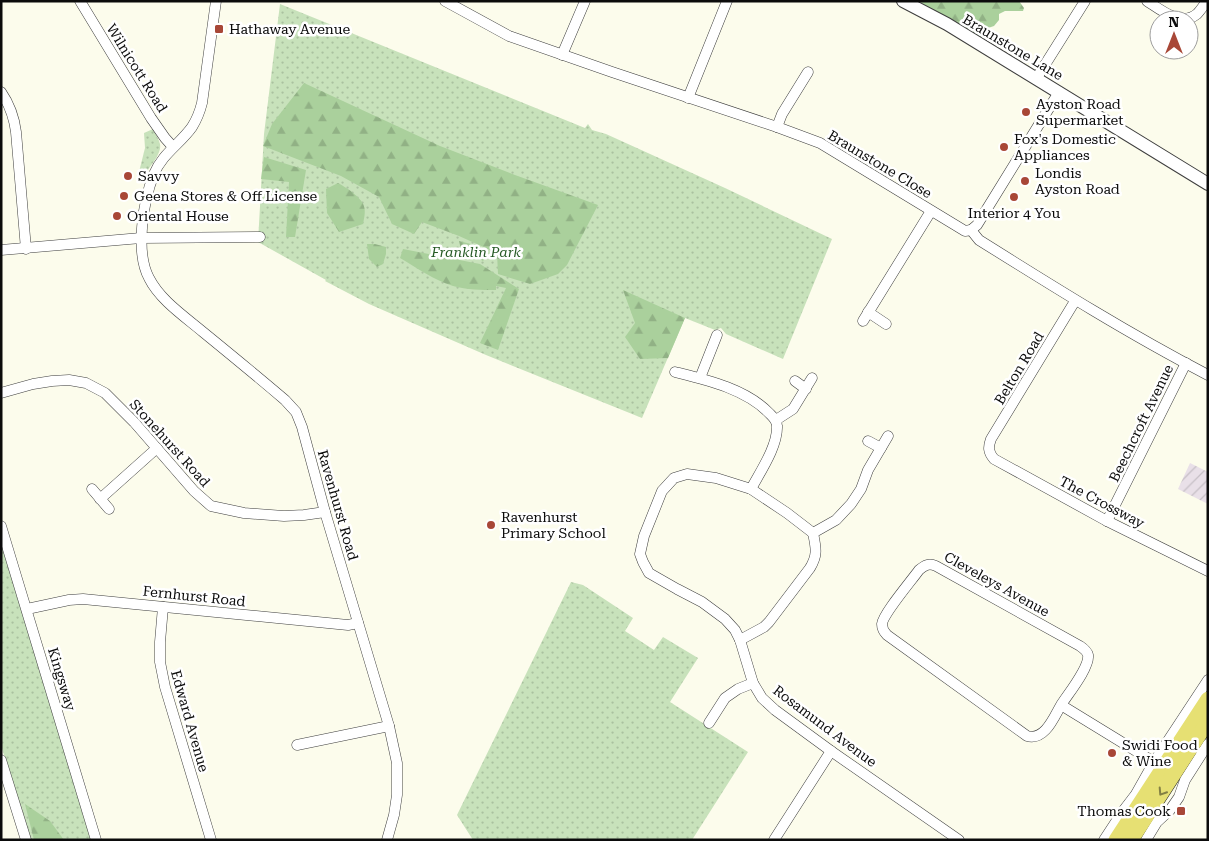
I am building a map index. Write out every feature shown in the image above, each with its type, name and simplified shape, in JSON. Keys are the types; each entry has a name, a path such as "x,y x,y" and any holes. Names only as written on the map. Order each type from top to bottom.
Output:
{"main road":[{"path":"1116,840 1208,699"},
{"path":"1131,840 1208,721"}],"street":[{"name":"Wilnicott Road","path":"80,1 151,118 173,147"},
{"name":"Ravenhurst Road","path":"216,1 200,111 192,127 161,161 152,181 144,213 141,238 143,260 148,277 160,294 285,400 296,412 389,726 397,763 397,795 387,840"},
{"path":"562,55 585,1"},
{"path":"688,98 727,1"},
{"name":"Braunstone Lane","path":"903,1 947,24 1208,184"},
{"path":"1036,79 1085,1"},
{"path":"1147,1 1174,18 1188,18 1196,14 1207,1"},
{"name":"Braunstone Close","path":"449,2 509,36 777,127 820,144 965,231 971,230 979,240 1075,301 1208,375"},
{"path":"777,127 782,114 808,72"},
{"path":"1,92 9,104 14,118 26,248"},
{"path":"971,230 977,225 1059,92"},
{"path":"886,324 866,317 931,210"},
{"path":"1,250 141,238 260,237"},
{"name":"Belton Road","path":"988,450 991,439 1075,301"},
{"path":"700,378 717,334"},
{"name":"Beechcroft Avenue","path":"1107,521 1186,363"},
{"path":"675,372 700,378 744,395 763,406 776,420 778,426 772,448 751,490"},
{"path":"776,420 794,409 812,378"},
{"name":"Stonehurst Road","path":"1,393 52,381 69,380 86,383 105,393 134,422 194,491 211,506 284,516 325,512"},
{"path":"795,382 806,389"},
{"path":"740,640 764,627 810,568 815,560 816,549 813,533 836,520 852,504 861,489 868,470 888,436"},
{"path":"868,441 882,448"},
{"path":"100,499 157,448"},
{"name":"The Crossway","path":"988,450 994,458 1107,521 1208,571"},
{"name":"Rosamund Avenue","path":"813,533 787,513 751,490 716,478 687,474 674,478 662,491 644,536 640,554 649,573 702,602 725,619 735,630 740,640 753,683 762,698 775,710 959,840"},
{"path":"92,488 109,509"},
{"name":"Kingsway","path":"1,526 96,840"},
{"name":"Cleveleys Avenue","path":"932,564 1085,650 1088,655 1086,666 1061,705 1044,732 1036,737 1027,736 887,635 883,631 882,626 884,617 919,570 932,564"},
{"name":"Fernhurst Road","path":"27,609 83,599 348,625 358,623"},
{"name":"Edward Avenue","path":"163,607 160,662 165,687 211,840"},
{"path":"1104,840 1123,810 1136,794 1154,762 1208,680"},
{"path":"710,723 725,698 753,683"},
{"path":"1061,705 1154,762"},
{"path":"297,745 389,726"},
{"path":"1146,840 1157,822 1179,798 1185,780 1208,744"},
{"path":"774,840 831,751"},
{"path":"1,760 26,840"}],"shaded area":[{"path":"1190,463 1208,472 1208,504 1178,489"}],"green space":[{"path":"919,1 1019,1 1024,8 1023,11 1005,11 999,14 999,20 994,26 988,28 987,37 984,39 970,33 966,28 950,18 924,8 923,4"},
{"name":"Franklin Park","path":"280,4 585,128 588,124 592,130 606,134 725,188 832,239 783,359 726,334 721,328 715,330 685,318 642,418 486,355 369,304 258,242 264,134"},
{"path":"304,83 440,146 598,205 567,265 558,274 530,284 498,274 497,253 422,222 414,234 392,224 379,197 341,176 263,146 272,124"},
{"path":"153,129 160,148 156,159 146,173 139,172 145,148 144,133"},
{"path":"264,157 306,170 295,237 286,237 289,182 261,179"},
{"path":"338,183 360,199 365,209 363,224 339,232 327,213 326,189"},
{"name":"Franklin Park","path":"459,241 475,245 487,256 483,261 461,249"},
{"path":"367,244 386,247 383,264 377,267 369,259"},
{"path":"403,249 480,264 519,289 498,350 480,343 506,288 496,286 496,290 474,290 446,283 426,274 400,258"},
{"path":"623,290 685,318 668,358 640,359 625,337 635,323"},
{"path":"1,542 91,840 30,840 1,745"},
{"path":"571,582 583,585 633,618 625,631 654,650 663,637 698,658 670,702 748,752 692,840 473,840 457,815"},
{"path":"25,804 50,821 64,840 34,840"}],"place":[{"name":"Hathaway Avenue","path":"219,29"},
{"name":"Ayston Road Supermarket","path":"1026,112"},
{"name":"Fox's Domestic Appliances","path":"1004,147"},
{"name":"Savvy","path":"128,176"},
{"name":"Londis Ayston Road","path":"1025,181"},
{"name":"Geena Stores & Off License","path":"124,196"},
{"name":"Interior 4 You","path":"1014,197"},
{"name":"Oriental House","path":"117,216"},
{"name":"Ravenhurst Primary School","path":"491,525"},
{"name":"Swidi Food & Wine","path":"1112,753"},
{"name":"Thomas Cook","path":"1181,811"}]}
